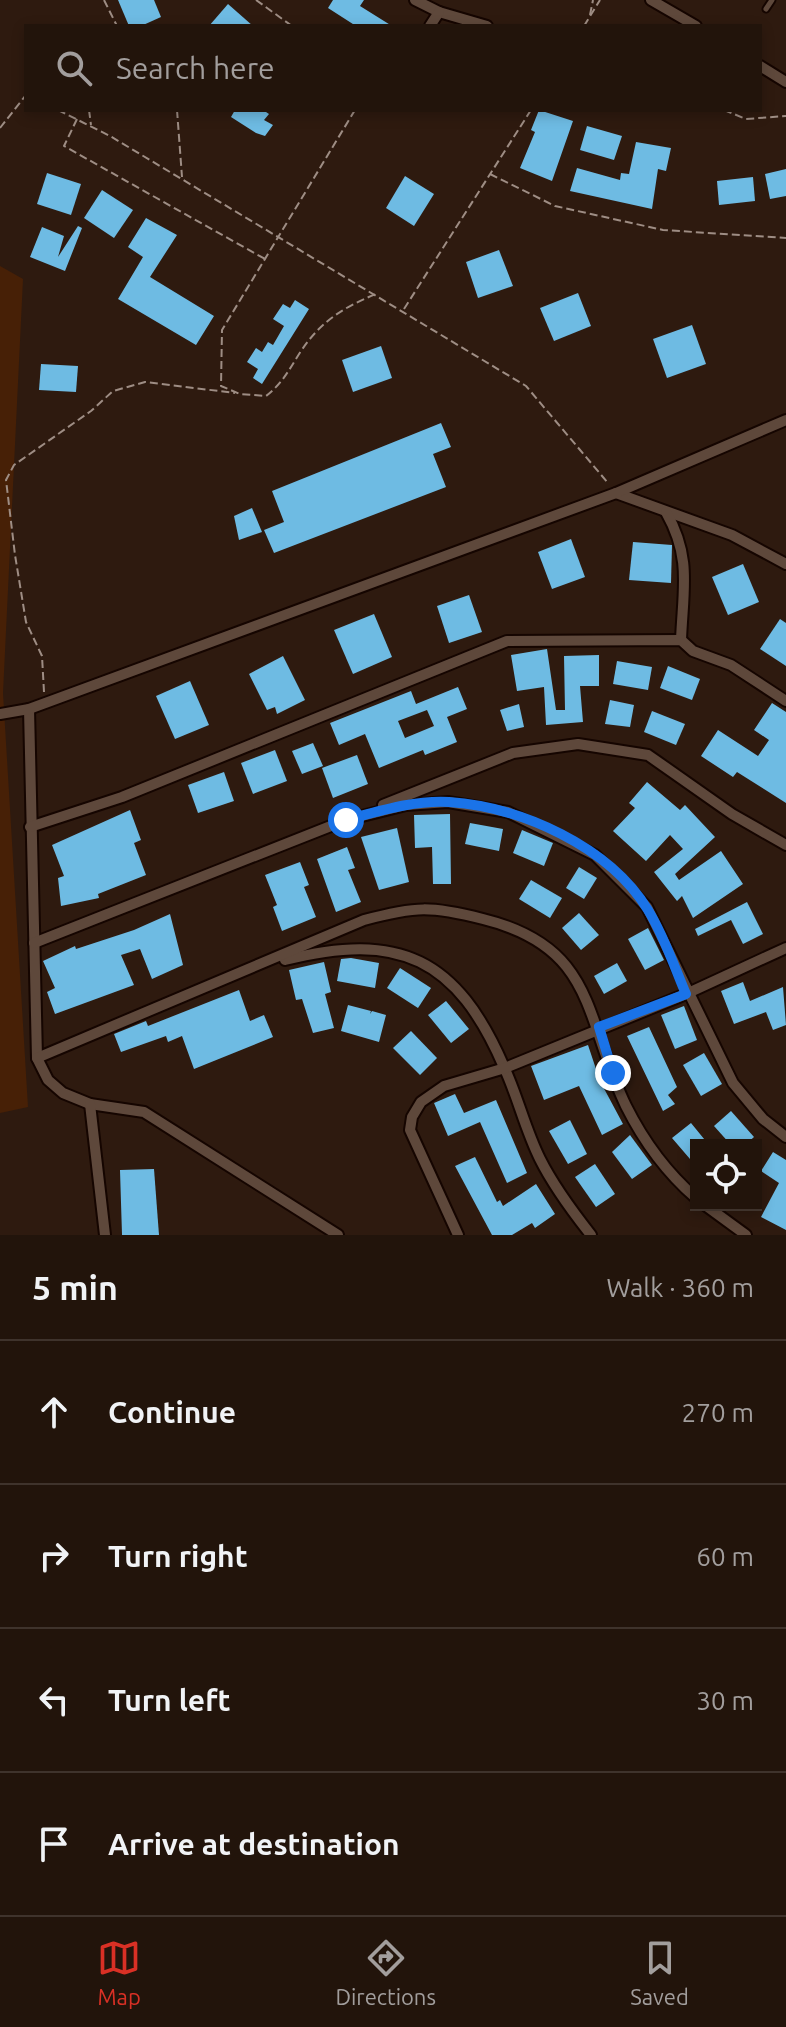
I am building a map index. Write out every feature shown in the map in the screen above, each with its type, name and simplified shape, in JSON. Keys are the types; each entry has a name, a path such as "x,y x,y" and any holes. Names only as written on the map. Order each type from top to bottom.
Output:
{"street":[{"path":"415,0 439,12 480,24"},
{"path":"651,0 693,24"},
{"path":"431,24 439,12"},
{"path":"762,67 786,82"},
{"path":"0,714 29,709 616,493 786,420"},
{"path":"616,493 732,535 786,564"},
{"path":"666,512 678,533 685,556 681,640"},
{"path":"30,827 122,797 507,641 681,640 693,651 731,665 786,701"},
{"path":"29,709 37,1058 48,1080 63,1093 90,1104 144,1112 338,1235"},
{"path":"34,943 513,753 578,744 648,755 732,814 786,845"},
{"path":"346,820 406,805 448,802 508,812 569,839 616,874 647,907 686,994 733,1083 763,1119 786,1137"},
{"path":"37,1058 364,920 409,907 448,911 517,930 543,943 578,982 599,1027 613,1073 644,1136 690,1191"},
{"path":"260,966 351,947 405,954 443,974 475,1010 505,1068 539,1158 562,1198 591,1235"},
{"path":"458,1235 410,1130 412,1117 421,1102 444,1086 505,1068 686,994 786,948"},
{"path":"90,1104 105,1235"},
{"path":"713,1211 746,1235"}],"lane":[{"path":"766,9 772,0"}],"path":[{"path":"104,0 116,24"},
{"path":"256,0 289,24"},
{"path":"590,16 593,0"},
{"path":"585,24 600,0"},
{"path":"0,128 24,98"},
{"path":"62,112 404,310 526,386 616,493"},
{"path":"89,112 91,127"},
{"path":"177,112 182,179"},
{"path":"240,394 221,386 222,330 354,112"},
{"path":"404,310 530,112"},
{"path":"729,112 746,119 786,116"},
{"path":"77,119 64,146 266,260"},
{"path":"490,174 555,206 663,230 786,238"},
{"path":"42,704 46,685 42,656 26,622 6,480 14,465 91,411 113,391 145,382 266,396 280,385 319,328 341,308 376,294"}],"shaded area":[{"path":"0,266 23,279 3,693 28,1107 0,1113"}],"building":[{"path":"118,0 154,0 161,17 145,24 128,24"},
{"path":"333,0 364,0 360,6 389,24 353,24 328,8"},
{"path":"228,4 251,24 211,24"},
{"path":"234,112 266,112 269,114 264,120 273,125 265,136 231,117"},
{"path":"538,112 573,121 552,181 520,168 535,132 531,130"},
{"path":"587,126 622,136 614,160 580,150"},
{"path":"636,142 671,148 666,171 658,169 652,209 570,191 577,168 620,180 621,173 629,174"},
{"path":"786,169 786,196 770,199 765,174"},
{"path":"47,173 81,184 71,215 37,204"},
{"path":"405,176 434,194 414,226 386,208"},
{"path":"753,177 755,201 719,205 717,181"},
{"path":"102,190 133,210 114,238 84,218"},
{"path":"146,218 177,235 150,277 214,316 196,345 118,299 143,257 128,247"},
{"path":"78,226 82,228 65,271 30,257 42,227 64,236 58,257"},
{"path":"499,250 513,286 478,298 466,262"},
{"path":"578,293 591,326 554,341 540,308"},
{"path":"295,300 309,309 262,384 253,378 258,369 247,362 256,348 262,352 268,342 273,345 284,326 273,319 283,304 290,308"},
{"path":"692,325 706,364 667,378 653,339"},
{"path":"381,346 392,378 353,392 342,360"},
{"path":"41,364 78,366 76,392 39,390"},
{"path":"441,423 451,447 433,454 446,487 274,553 264,530 284,522 272,491"},
{"path":"252,508 262,532 239,540 234,516"},
{"path":"571,539 585,577 552,589 538,552"},
{"path":"633,542 672,545 671,583 629,580"},
{"path":"743,564 759,602 728,615 712,577"},
{"path":"469,595 482,632 449,643 437,606"},
{"path":"374,614 392,657 353,674 334,630"},
{"path":"780,619 786,623 786,666 760,649"},
{"path":"547,649 556,710 565,710 564,656 599,655 599,686 580,686 583,722 546,725 544,687 517,691 511,655"},
{"path":"283,656 305,700 277,714 275,707 267,710 249,674"},
{"path":"617,661 652,667 648,690 613,684"},
{"path":"668,666 700,679 692,700 660,688"},
{"path":"190,681 209,725 175,739 156,696"},
{"path":"458,687 467,709 447,717 457,742 425,755 423,750 379,768 365,734 339,745 330,723 411,691 416,704","holes":["427,710 434,726 405,738 398,721"]},
{"path":"610,700 634,705 630,727 605,724"},
{"path":"772,703 786,712 786,803 737,772 733,777 701,756 718,730 758,756 769,740 754,730"},
{"path":"519,704 524,727 507,731 500,710"},
{"path":"652,711 685,724 676,745 644,732"},
{"path":"313,743 323,766 302,774 292,751"},
{"path":"275,750 287,781 253,794 241,763"},
{"path":"357,755 368,784 333,798 322,768"},
{"path":"224,772 234,801 198,813 188,785"},
{"path":"647,782 680,810 685,805 715,837 675,874 679,880 721,851 743,884 693,918 682,896 677,901 654,872 683,849 670,835 646,861 613,831 635,808 629,803"},
{"path":"130,810 141,840 134,843 146,875 98,894 99,898 61,906 58,878 64,876 52,845"},
{"path":"450,814 451,884 433,884 432,847 415,848 414,815"},
{"path":"470,823 503,829 499,851 465,844"},
{"path":"397,828 409,882 379,890 361,837"},
{"path":"522,830 553,843 544,866 513,853"},
{"path":"347,847 355,868 348,870 361,902 336,912 317,859"},
{"path":"300,862 309,885 304,887 316,917 282,931 273,907 277,905 265,875"},
{"path":"579,867 597,878 584,899 566,888"},
{"path":"531,880 562,898 550,918 519,899"},
{"path":"747,902 763,934 743,944 731,920 698,936 695,929"},
{"path":"579,913 599,935 581,950 562,928"},
{"path":"170,914 183,965 152,979 140,949 121,955 134,985 55,1014 47,992 55,988 43,961 75,946 76,949 134,930"},
{"path":"648,928 664,960 645,970 628,939"},
{"path":"341,959 379,963 375,988 337,981"},
{"path":"324,962 331,992 325,994 334,1028 313,1033 302,999 296,1000 289,970"},
{"path":"617,963 627,981 604,994 594,976"},
{"path":"400,968 431,988 418,1008 387,988"},
{"path":"743,982 750,1001 783,987 786,1025 773,1030 766,1012 734,1024 721,991"},
{"path":"239,990 250,1021 264,1015 273,1037 194,1069 182,1036 168,1042 166,1036 121,1052 114,1034 146,1021 148,1026"},
{"path":"446,1001 469,1029 451,1043 428,1015"},
{"path":"348,1005 371,1011 370,1014 372,1011 386,1015 379,1042 341,1031"},
{"path":"684,1006 697,1040 675,1049 661,1015"},
{"path":"649,1027 677,1087 668,1095 675,1104 663,1111 627,1036"},
{"path":"411,1031 437,1058 420,1075 393,1048"},
{"path":"588,1045 600,1081 623,1124 602,1135 579,1086 544,1100 531,1066"},
{"path":"704,1053 722,1084 701,1096 683,1065"},
{"path":"455,1094 464,1113 496,1100 527,1173 507,1183 480,1122 448,1136 434,1103"},
{"path":"731,1111 754,1137 726,1139 714,1126"},
{"path":"570,1120 587,1154 568,1164 549,1131"},
{"path":"691,1123 704,1139 690,1139 690,1159 672,1138"},
{"path":"630,1135 652,1165 632,1179 612,1152"},
{"path":"773,1152 786,1160 786,1230 761,1217 779,1183 762,1169"},
{"path":"475,1157 497,1202 500,1200 503,1206 536,1184 555,1214 535,1228 532,1223 512,1235 492,1235 455,1166"},
{"path":"595,1164 615,1194 596,1207 575,1177"},
{"path":"154,1169 159,1235 122,1235 120,1170"}],"route":[{"path":"346,820 406,805 448,802 508,812 569,839 595,855 616,874 647,907 665,941 686,994 599,1027 613,1073"}]}
